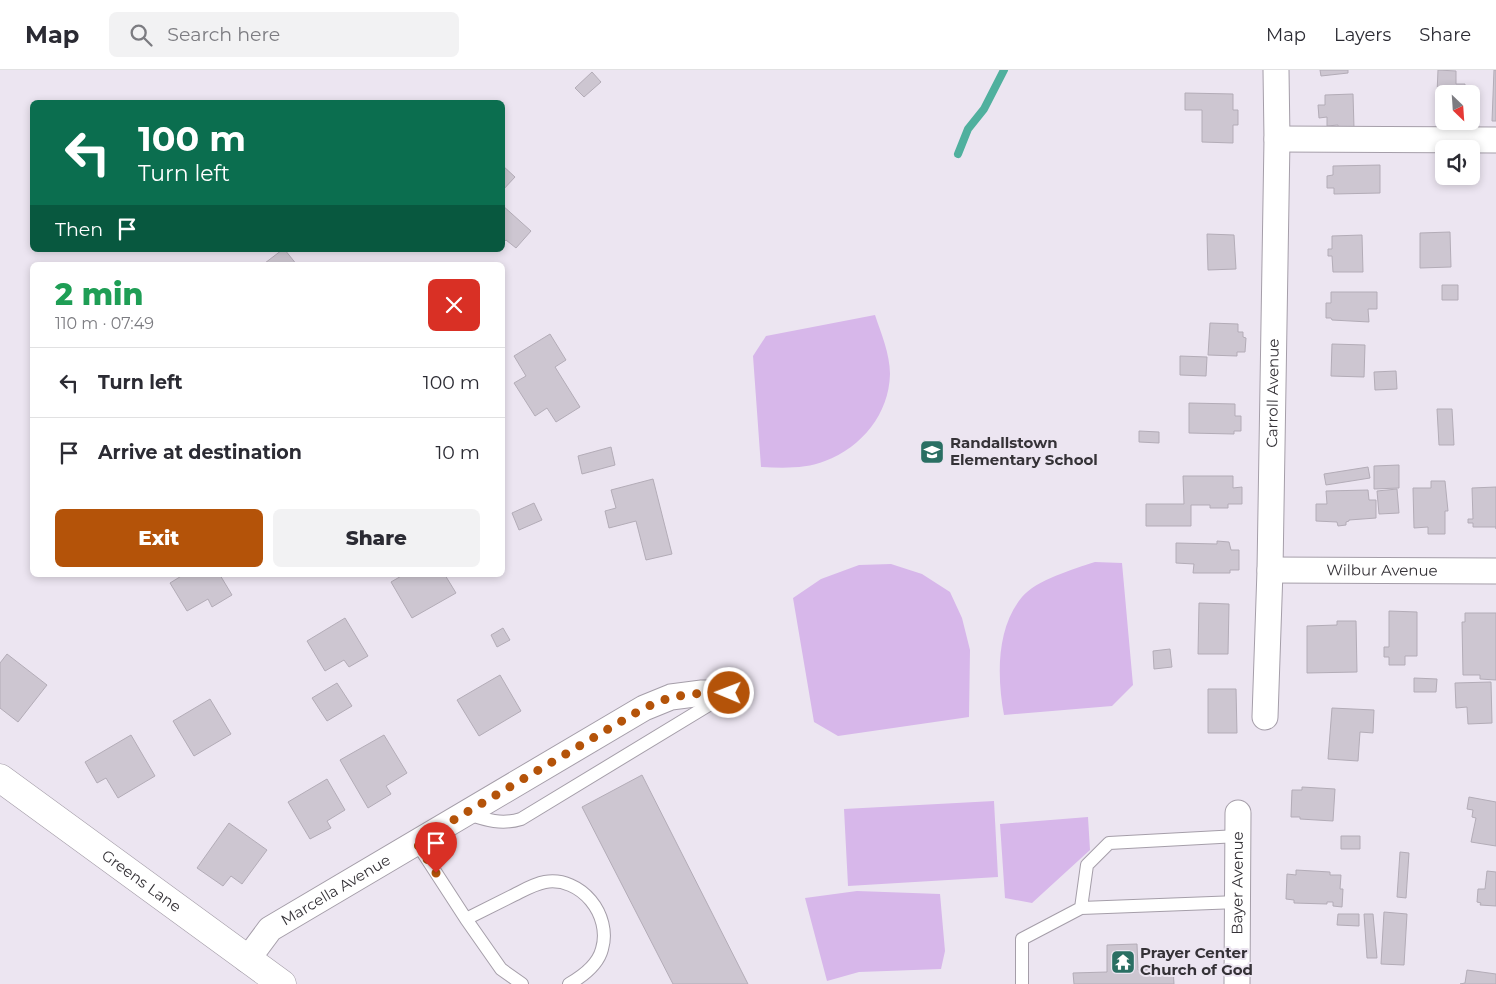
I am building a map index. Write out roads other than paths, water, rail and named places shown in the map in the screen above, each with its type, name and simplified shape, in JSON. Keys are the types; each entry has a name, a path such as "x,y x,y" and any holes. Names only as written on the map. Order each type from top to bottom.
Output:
{"street":[{"name":"Carroll Avenue","path":"1265,717 1270,570 1277,139 1276,70"},
{"path":"1277,139 1496,140"},
{"name":"Wilbur Avenue","path":"1270,570 1496,571"},
{"name":"Marcella Avenue","path":"247,960 270,929 644,708 671,697 702,693 729,693"},
{"name":"Greens Lane","path":"0,778 282,984"},
{"name":"Bayer Avenue","path":"1237,984 1238,824"}],"lane":[{"path":"465,813 499,822 511,822 521,819 729,693"},
{"path":"1081,908 1087,865 1108,843 1238,824"},
{"path":"416,842 466,920 501,969 522,984"},
{"path":"466,920 534,885 546,882 561,883 576,888 587,896 597,909 604,933 602,949 593,966 581,978 569,984"},
{"path":"1022,984 1022,939 1081,908 1238,902"}],"waterway":[{"path":"958,154 968,129 984,109 1004,70"}],"place":[{"name":"Randallstown Elementary School","path":"932,452"},
{"name":"Prayer Center Church of God","path":"1123,962"}]}
